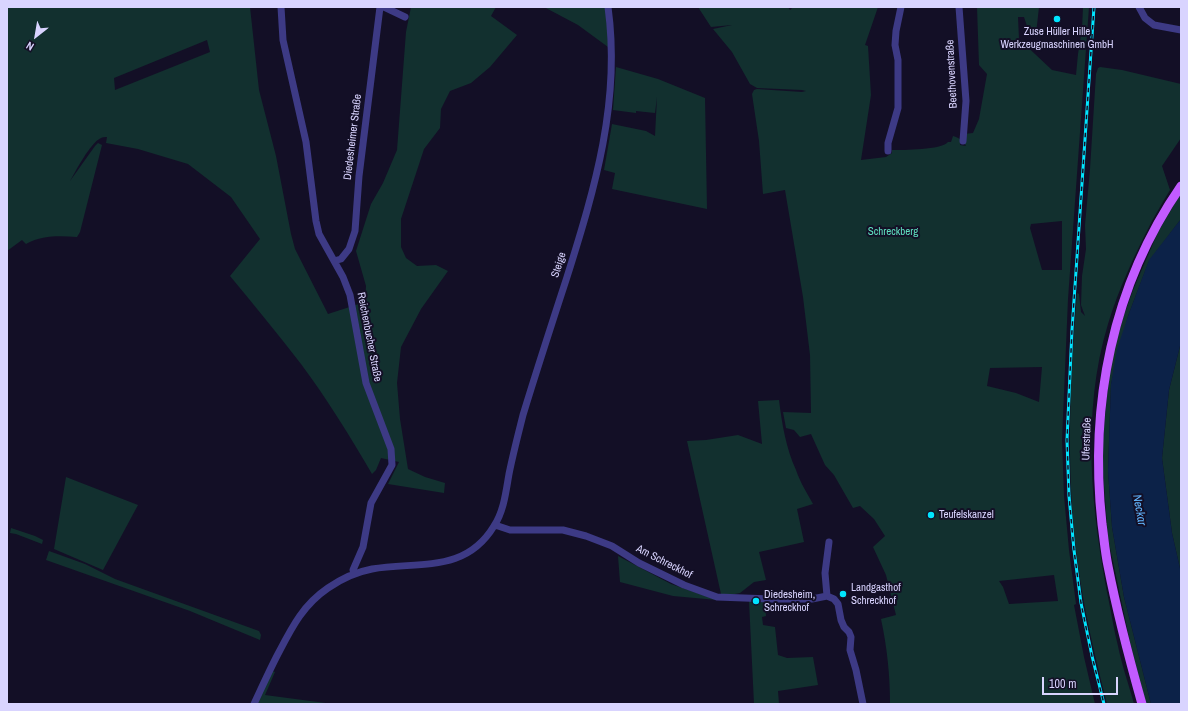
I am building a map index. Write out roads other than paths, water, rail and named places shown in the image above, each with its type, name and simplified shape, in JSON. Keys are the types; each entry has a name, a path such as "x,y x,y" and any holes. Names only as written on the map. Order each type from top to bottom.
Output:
{"main road":[{"name":"Uferstraße","path":"1142,704 1126,645 1108,565 1100,505 1098,472 1100,413 1102,389 1108,355 1126,290 1161,218 1181,186"}],"street":[{"name":"Reichenbucher Straße","path":"281,7 283,40 306,142 319,234 343,277 350,295 366,383 391,449 392,465 371,503 363,547 353,570 354,574"},
{"name":"Diedesheimer Straße","path":"334,261 341,259 349,249 355,231 359,176 380,7"},
{"path":"384,7 405,17"},
{"name":"Steige","path":"254,704 292,627 301,613 327,588 354,574 371,569 425,565 444,562 460,556 482,542 495,525 503,502 522,415 583,225 603,148 608,116 612,50 608,7"},
{"path":"888,151 888,143 898,108 898,60 895,45 901,7"},
{"name":"Beethovenstraße","path":"959,7 966,101 963,141"},
{"path":"1139,7 1145,18 1154,25 1181,30"},
{"name":"Am Schreckhof","path":"495,525 510,530 563,530 586,536 612,546 639,563 684,585 716,597 812,599 827,596"},
{"path":"829,542 825,573 827,596 837,601 841,620 851,637 850,650 863,704"}],"water":[{"name":"Neckar","path":"1181,219 1181,342 1169,390 1162,458 1172,533 1181,573 1181,704 1151,704 1124,597 1112,527 1108,471 1111,384 1117,349 1149,260"}],"railway":[{"path":"1094,7 1072,330 1067,440 1069,496 1081,603 1104,704"}],"place":[{"name":"Zuse Hüller Hille Werkzeugmaschinen GmbH","path":"1057,19"},
{"name":"Teufelskanzel","path":"931,515"},
{"name":"Landgasthof Schreckhof","path":"843,594"},
{"name":"Diedesheim, Schreckhof","path":"756,601"}],"park label":[{"name":"Schreckberg","path":"893,232"}]}
